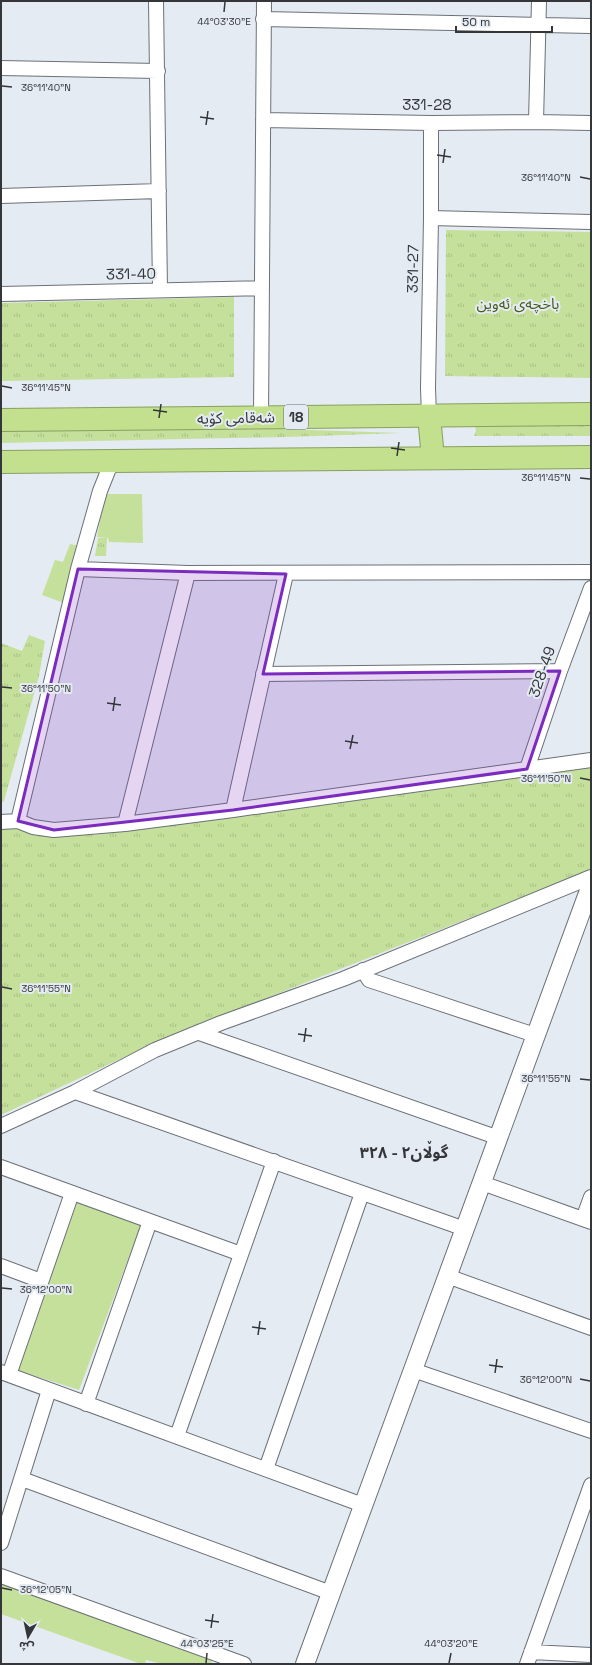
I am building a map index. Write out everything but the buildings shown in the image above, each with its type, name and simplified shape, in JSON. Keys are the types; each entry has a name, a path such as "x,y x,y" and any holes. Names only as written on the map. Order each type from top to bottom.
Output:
{"highway":[{"name":"شەقامی کۆیە","path":"1,420 591,414"},
{"path":"430,416 434,458"},
{"path":"1,462 591,457"}],"street":[{"path":"156,1 160,290"},
{"path":"261,418 264,1"},
{"path":"536,122 539,1"},
{"path":"264,19 591,26"},
{"path":"1,68 158,71"},
{"name":"331-28","path":"263,120 431,123 591,123"},
{"name":"331-27","path":"430,416 428,388 431,123"},
{"path":"1,196 159,192"},
{"path":"431,218 591,222"},
{"name":"331-40","path":"1,294 262,288"},
{"path":"18,821 78,569 100,491 112,461"},
{"path":"78,569 188,573 286,574 591,572"},
{"path":"125,824 188,573"},
{"path":"233,810 286,574"},
{"name":"328-49","path":"527,769 560,671 591,588"},
{"path":"263,674 560,671"},
{"path":"1,822 18,821 33,827 54,830 125,824 591,760"},
{"path":"1,1126 75,1092 155,1050 363,970 591,876"},
{"path":"305,1664 591,885"},
{"path":"363,970 369,980 535,1035"},
{"path":"199,1033 499,1138"},
{"path":"75,1092 465,1229"},
{"path":"177,1436 274,1161"},
{"path":"1,1167 240,1254"},
{"path":"482,1182 587,1220 591,1197"},
{"path":"72,1193 41,1281 5,1374 363,1505"},
{"path":"266,1469 362,1193"},
{"path":"86,1404 150,1221"},
{"path":"1,1266 41,1281"},
{"path":"447,1276 591,1328"},
{"path":"414,1370 591,1431"},
{"path":"1,1543 49,1390"},
{"path":"22,1479 331,1593"},
{"path":"591,1485 529,1658 591,1655"},
{"path":"1,1576 244,1664"}],"highlighted area":[{"path":"78,569 286,574 263,674 560,671 527,769 233,810 54,830 18,821"}],"green space":[{"name":"باخچەی ئەوین","path":"446,230 591,232 591,378 445,376"},
{"path":"234,297 234,377 1,381 1,303"},
{"path":"474,423 591,424 591,436 474,436 476,430"},
{"path":"280,429 402,433 1,443 1,431"},
{"path":"105,494 142,494 143,543 109,542 108,538 97,537"},
{"path":"98,538 107,538 106,556 95,556"},
{"path":"70,544 79,546 64,603 42,595 55,560 63,562"},
{"path":"29,635 45,641 39,676 4,801 1,803 1,643 22,651"},
{"path":"591,767 591,870 165,1038 1,1115 1,827 23,821 35,833 94,835"},
{"path":"77,1203 141,1225 79,1390 17,1370"},
{"path":"1,1583 212,1660 211,1664 163,1664 146,1660 145,1664 141,1664 1,1614"}],"district":[{"name":"گوڵان٢ - ٣٢٨","path":"404,1152"}]}
